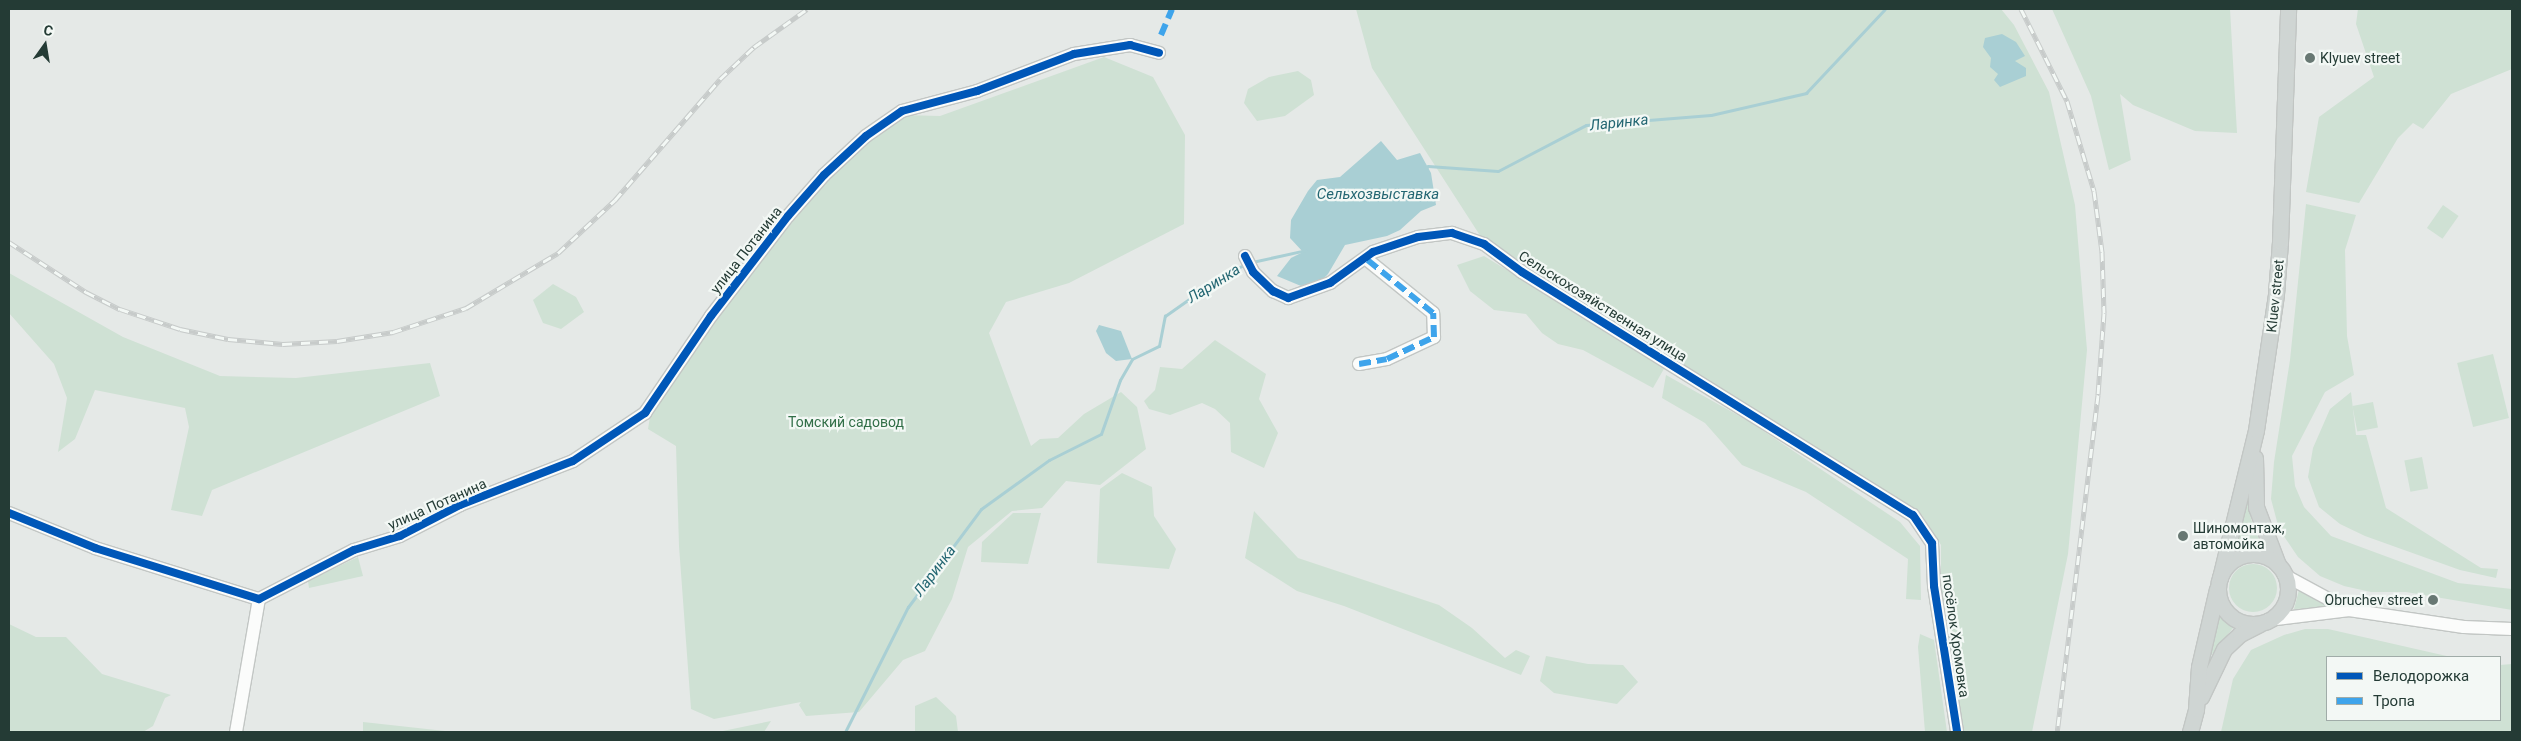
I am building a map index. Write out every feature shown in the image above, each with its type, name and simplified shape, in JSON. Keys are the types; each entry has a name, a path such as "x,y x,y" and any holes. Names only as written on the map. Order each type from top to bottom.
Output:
{"main road":[{"name":"Kluev street","path":"2190,732 2196,709 2199,667 2256,430 2280,242 2288,9"},
{"path":"2196,709 2224,649 2240,634 2268,620 2285,601 2281,570 2256,507 2256,430"},
{"path":"2268,620 2250,623 2233,617 2221,604 2219,582 2229,563 2245,555 2262,556 2281,570"}],"street":[{"name":"улица Потанина","path":"260,599 354,550 400,536 460,505 572,461 645,413 756,255 824,175 866,136 902,111 985,88 1074,54 1130,45 1159,53"},
{"name":"Сельскохозяйственная улица","path":"1245,256 1252,270 1273,291 1288,298 1330,283 1365,258 1418,237 1452,233 1484,244 1522,272 1913,515 1932,543"},
{"path":"1359,364 1387,359 1434,337 1433,313 1365,258"},
{"path":"9,513 95,548 260,599 236,732"},
{"name":"посёлок Хромовка","path":"1932,543 1934,586 1957,732"},
{"path":"2281,570 2349,610"},
{"path":"2268,620 2349,610 2464,627 2512,629"}],"green space":[{"path":"1356,9 2001,9 2014,25 2049,92 2075,205 2087,350 2068,554 2032,732 1963,732 1941,591 1941,545 1922,515 1481,237 1372,68"},
{"path":"2052,9 2230,9 2237,133 2195,131 2133,105 2120,94 2131,160 2109,170 2091,96"},
{"path":"2358,9 2512,9 2512,69 2451,94 2423,129 2413,123 2398,138 2359,203 2306,192 2319,117 2374,77 2356,24"},
{"name":"Томский садовод","path":"1104,57 1153,77 1185,135 1184,224 1069,283 1006,302 989,333 1031,446 1040,439 1058,438 1084,414 1121,392 1137,407 1146,449 1100,485 1066,481 1042,508 1012,511 968,547 952,599 925,651 903,660 859,712 806,716 799,705 801,702 714,719 691,709 679,546 676,446 648,429 651,411 753,268 838,169 869,139 903,115 940,116"},
{"path":"1298,71 1311,80 1314,95 1285,116 1257,121 1244,103 1248,89 1269,77"},
{"path":"2306,204 2356,215 2345,250 2347,336 2354,375 2325,392 2292,456 2295,486 2304,507 2331,536 2458,583 2512,589 2512,610 2406,592 2371,592 2344,586 2320,576 2298,557 2279,529 2271,499 2274,462 2290,360"},
{"path":"2443,205 2459,216 2443,239 2427,228"},
{"path":"1484,256 1665,367 1653,388 1583,350 1558,344 1542,333 1526,314 1494,310 1470,291 1457,265"},
{"path":"9,273 123,337 220,376 296,378 430,363 440,396 212,490 202,516 171,510 189,427 185,408 95,390 75,439 58,452 67,398 54,364 9,313"},
{"path":"553,284 576,297 584,312 561,329 543,323 533,300"},
{"path":"1215,340 1266,374 1259,399 1278,433 1264,468 1231,452 1230,423 1215,409 1202,403 1170,415 1149,409 1144,401 1155,390 1160,367 1182,369"},
{"path":"2493,354 2509,418 2473,427 2457,363"},
{"path":"1666,375 1750,422 1900,522 1920,546 1921,600 1906,599 1908,559 1806,492 1742,465 1705,423 1662,398"},
{"path":"2351,392 2356,435 2366,435 2386,508 2481,568 2498,569 2496,578 2460,570 2365,536 2340,524 2319,507 2308,477 2313,448 2330,409"},
{"path":"2373,402 2378,428 2357,432 2352,406"},
{"path":"2422,457 2428,488 2410,492 2404,460"},
{"path":"1122,473 1152,487 1154,516 1176,549 1169,569 1097,563 1100,489"},
{"path":"2247,493 2251,519 2261,544 2235,548"},
{"path":"1254,511 1298,558 1439,605 1472,628 1505,658 1516,650 1530,656 1521,675 1344,606 1297,591 1245,558"},
{"path":"1013,513 1041,513 1028,564 981,562 982,542"},
{"path":"358,557 363,576 309,588 308,581"},
{"path":"2248,564 2258,564 2267,568 2273,574 2276,579 2276,597 2267,608 2258,612 2248,612 2239,608 2233,602 2229,593 2229,583 2233,574 2239,568"},
{"path":"2299,590 2319,602 2333,608 2294,609"},
{"path":"2219,616 2233,628 2209,658"},
{"path":"9,624 36,637 66,637 102,674 171,695 165,698 153,726 143,732 9,732"},
{"path":"2305,629 2328,629 2447,656 2326,656 2326,721 2501,721 2501,665 2512,664 2512,732 2221,732 2233,679 2251,650 2284,635"},
{"path":"1920,634 1934,640 1947,732 1925,732 1918,647"},
{"path":"1546,656 1588,664 1623,665 1638,682 1617,704 1554,693 1540,681"},
{"path":"936,697 956,716 958,732 915,732 915,706"},
{"path":"771,721 764,732 718,732"},
{"path":"363,722 445,731 448,732 363,732"}],"water":[{"path":"2002,34 2016,42 2025,56 2015,61 2026,68 2026,76 2000,87 1994,80 1998,74 1990,67 1991,58 1983,47 1985,38"},
{"name":"Сельхозвыставка","path":"1381,141 1397,160 1420,153 1431,173 1436,205 1421,211 1400,230 1387,236 1345,245 1328,274 1317,285 1301,286 1277,276 1291,258 1303,252 1290,238 1291,220 1308,191 1317,180 1340,177"},
{"path":"1099,325 1121,331 1132,359 1116,361 1106,353 1096,331"}],"waterway":[{"name":"Ларинка","path":"1425,169 1428,166 1498,171 1586,125 1711,115 1806,93 1885,9"},
{"name":"Ларинка","path":"1252,262 1306,250"},
{"name":"Ларинка","path":"845,732 908,607 981,509 1049,460 1101,434 1120,380 1132,359 1159,346 1165,316 1226,273 1246,264"}],"railway":[{"path":"9,242 86,292 120,309 180,329 228,339 283,344 337,341 393,332 466,308 558,253 615,200 720,79 754,47 807,9"},
{"path":"2021,9 2067,101 2094,191 2102,252 2104,313 2098,395 2057,732"}],"marked path":[{"path":"1161,35 1172,9"},
{"path":"1359,364 1387,359 1434,337 1433,313 1365,258"}],"cycle path":[{"path":"9,513 95,548 259,599 354,550 400,536 460,505 573,461 645,413 711,316 788,216 824,175 866,136 902,111 977,91 1074,54 1130,45 1159,53"},
{"path":"1245,256 1253,272 1273,291 1288,298 1330,283 1373,252 1418,237 1452,233 1484,244 1522,272 1913,515 1932,543 1934,586 1957,732"}],"place":[{"name":"Klyuev street","path":"2310,58"},
{"name":"Шиномонтаж, автомойка","path":"2183,536"},
{"name":"Obruchev street","path":"2433,600"}]}
